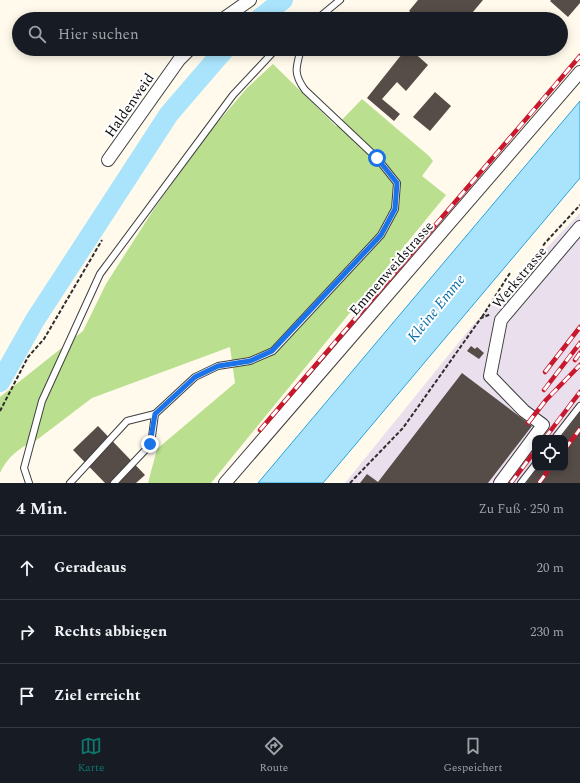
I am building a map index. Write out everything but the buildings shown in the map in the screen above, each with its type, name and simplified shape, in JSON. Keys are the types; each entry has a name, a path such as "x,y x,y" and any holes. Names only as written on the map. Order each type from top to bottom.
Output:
{"street":[{"path":"233,12 250,0"},
{"name":"Haldenweid","path":"108,160 183,56"},
{"name":"Emmenweidstrasse","path":"225,483 580,72"},
{"name":"Werkstrasse","path":"500,483 543,425 524,411 490,376 501,320 580,227"}],"lane":[{"path":"327,12 340,0"},
{"path":"29,483 24,468 42,401 100,274 233,95 269,56"},
{"path":"70,483 127,421 155,414 195,377 218,366 250,361 272,351 381,235 395,209 397,183 377,158 305,90 297,80 297,63 299,56"},
{"path":"557,435 580,406"},
{"path":"114,483 150,444 155,414"},
{"path":"521,483 532,469"}],"path":[{"path":"518,281 545,243 580,205"},
{"path":"0,411 28,357 44,339 102,240"},
{"path":"350,483 403,428 481,318 510,273"},
{"path":"481,318 495,312"}],"shaded area":[{"path":"580,213 580,483 345,483 472,326"}],"green space":[{"path":"273,64 336,126 362,99 429,156 433,161 422,176 446,195 211,483 148,483 157,449 235,383 230,347 92,398 34,442 19,450 10,458 0,473 0,397 83,331 106,284 154,209 207,135 247,88"}],"water":[{"name":"Kleine Emme","path":"580,101 580,178 323,483 258,483"}],"waterway":[{"path":"268,12 283,0"},
{"path":"0,382 35,320 169,114 219,56"}],"railway":[{"path":"260,430 580,56"},
{"path":"545,372 580,327"},
{"path":"544,390 580,343"},
{"path":"575,360 580,353"},
{"path":"528,423 546,400 580,365"},
{"path":"547,435 580,392"},
{"path":"568,445 580,429"},
{"path":"511,483 532,455"},
{"path":"539,483 548,471"}],"route":[{"path":"150,444 155,414 195,377 218,366 250,361 272,351 381,235 395,209 397,183 377,158"}]}
